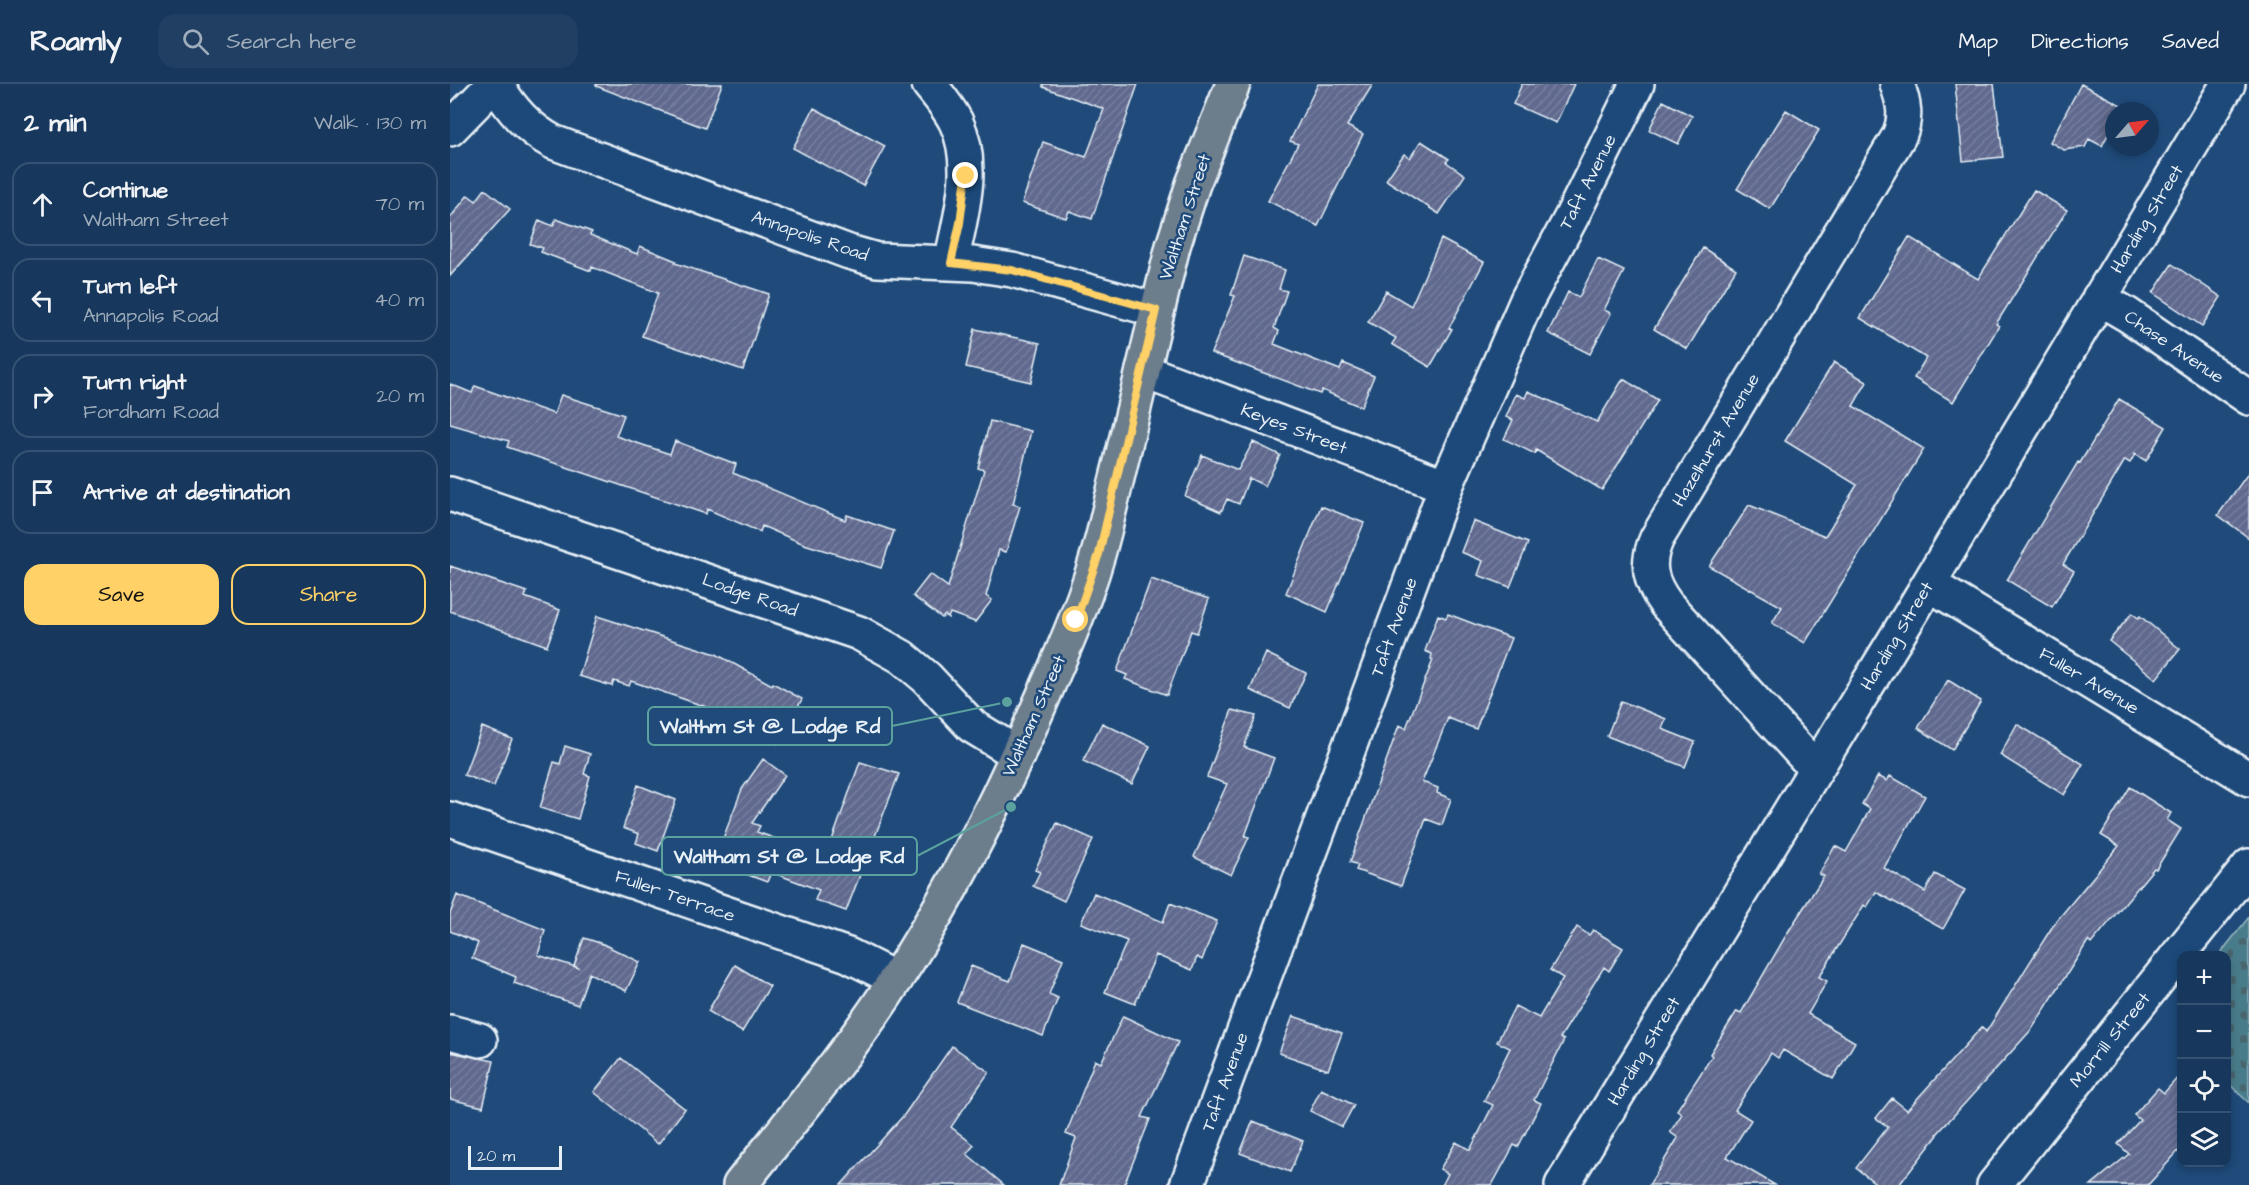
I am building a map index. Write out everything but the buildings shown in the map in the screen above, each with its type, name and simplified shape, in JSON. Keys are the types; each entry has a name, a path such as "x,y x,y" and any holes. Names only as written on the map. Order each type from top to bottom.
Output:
{"main road":[{"name":"Waltham Street","path":"740,1185 860,1032 896,979 942,902 1018,754 1067,642 1092,577 1156,310 1182,214 1233,84"}],"street":[{"path":"450,129 495,84"},
{"name":"Annapolis Road","path":"495,84 520,119 540,136 863,256 890,261 951,263 1012,270 1156,310"},
{"path":"929,84 957,124 966,162 963,201 951,263"},
{"name":"Taft Avenue","path":"1187,1185 1446,486 1527,300 1572,216 1637,84"},
{"name":"Hazelhurst Avenue","path":"1816,769 1666,604 1652,582 1649,559 1657,538 1899,136 1905,115 1897,84"},
{"name":"Harding Street","path":"1562,1185 1929,584 2228,84"},
{"name":"Chase Avenue","path":"2099,298 2128,315 2249,398"},
{"name":"Keyes Street","path":"1143,371 1446,486"},
{"name":"Lodge Road","path":"450,494 859,633 902,657 927,678 972,726 1018,754"},
{"name":"Fuller Avenue","path":"1929,584 2249,779"},
{"name":"Fuller Terrace","path":"450,819 848,955 896,979"},
{"name":"Morrill Street","path":"1994,1185 2249,866"}],"green space":[{"path":"2249,917 2249,1103 2231,1086 2231,951 2222,951"}],"place":[{"name":"Walthm St @ Lodge Rd","path":"1007,702"},
{"name":"Waltham St @ Lodge Rd","path":"1011,807"}],"route":[{"path":"966,176 960,223 951,263 1012,270 1156,310 1099,554 1076,620"}]}
